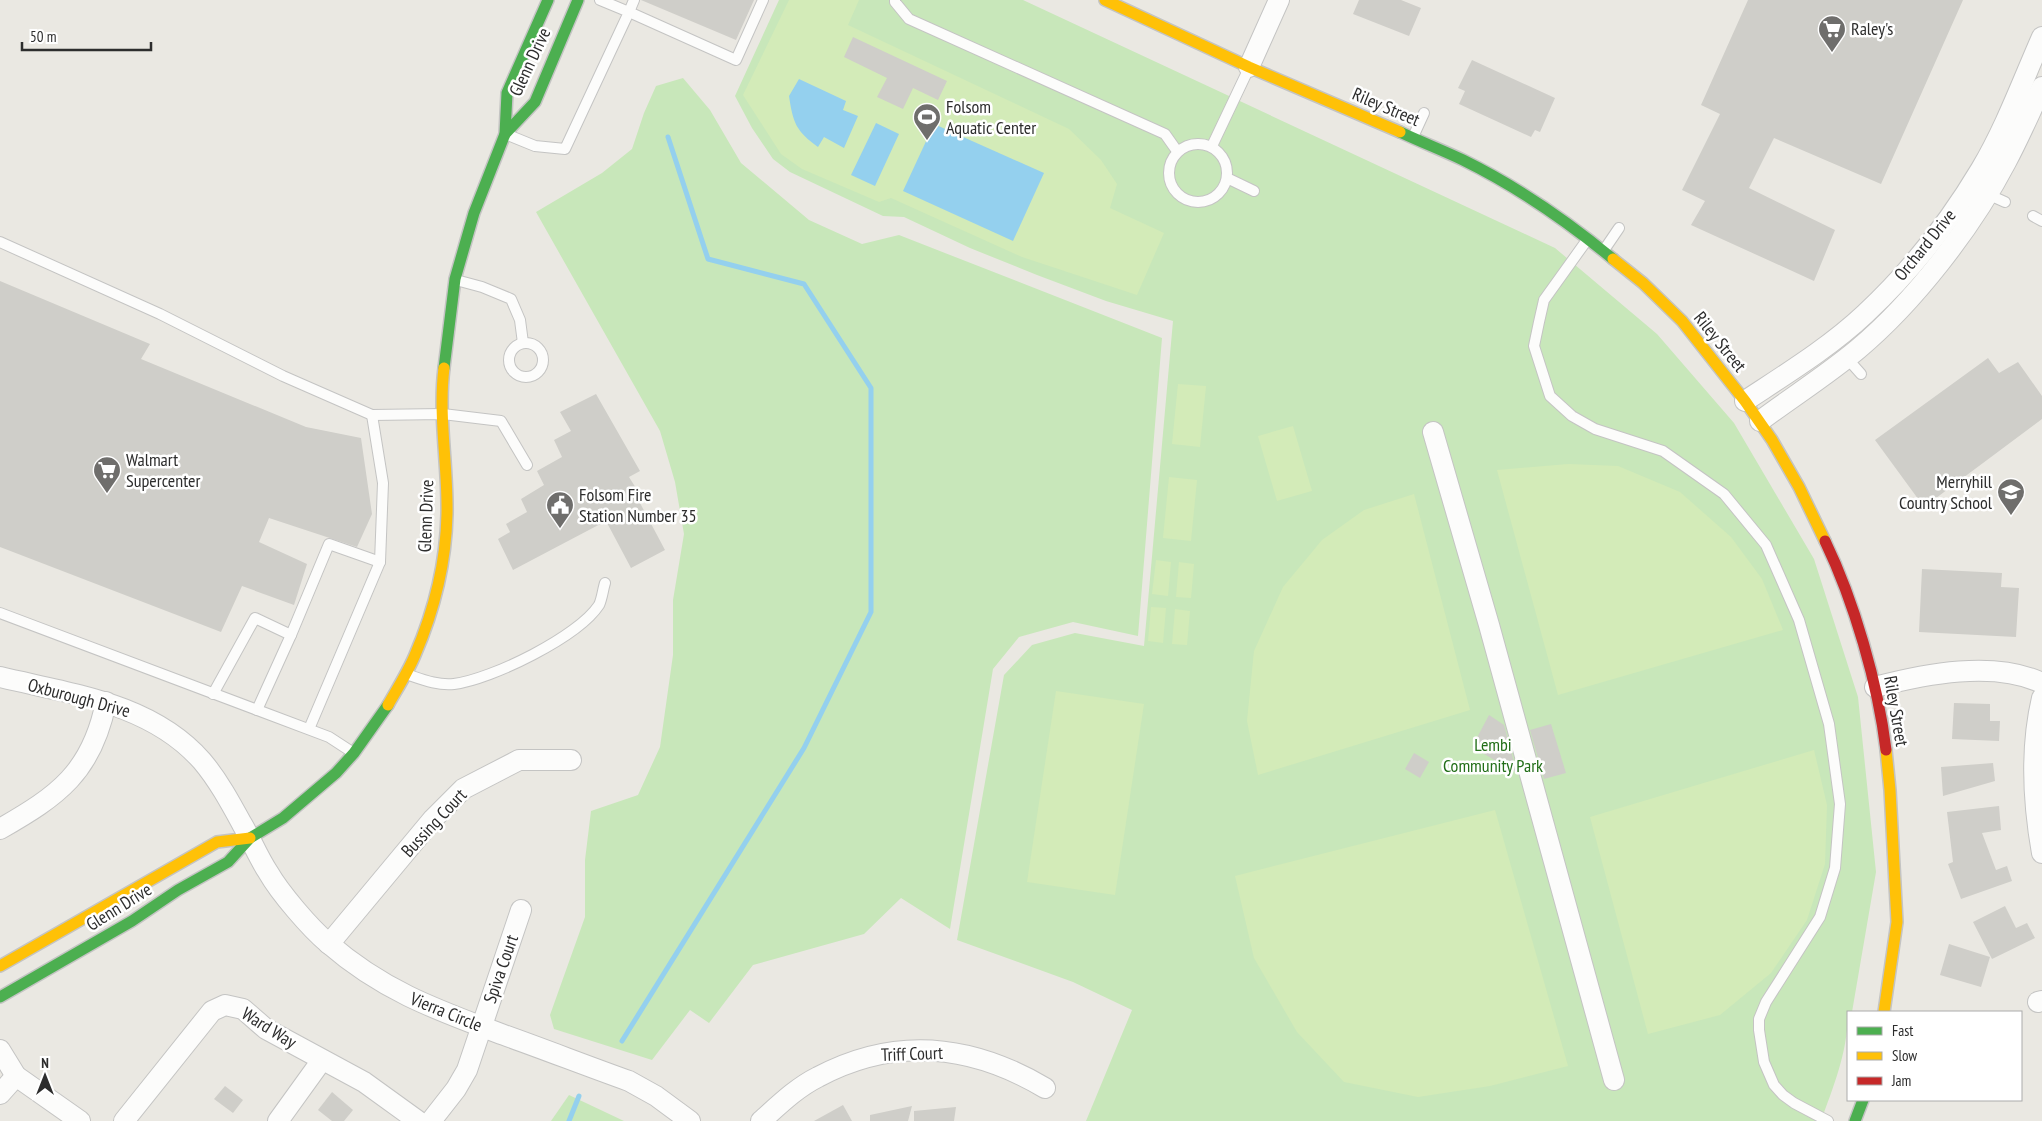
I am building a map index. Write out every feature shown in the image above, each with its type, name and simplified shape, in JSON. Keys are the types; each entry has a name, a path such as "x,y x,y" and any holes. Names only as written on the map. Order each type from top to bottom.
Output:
{"street":[{"name":"Glenn Drive","path":"505,134 535,102 578,0"},
{"name":"Riley Street","path":"1105,0 1124,4 1249,67 1462,160 1511,186 1588,238 1643,283 1682,321 1746,401 1799,487 1828,547 1849,599 1875,687 1885,745 1890,790 1897,922 1884,1011"},
{"path":"1249,67 1279,0"},
{"name":"Glenn Drive","path":"0,997 132,921 178,890 228,862 250,838 296,807 336,773 354,753 387,707 415,656 427,623 439,580 445,544 447,513 443,373 455,279 474,213 505,134 508,93 543,4"},
{"path":"535,59 549,26 551,14 543,4"},
{"name":"Orchard Drive","path":"1746,401 1834,339 1865,314 1898,280 1929,243 1988,194 1989,155 2042,37"},
{"path":"532,82 535,102"},
{"name":"Orchard Drive","path":"1760,421 1858,348 1905,303 1933,271 1988,194 2006,163 2042,86"},
{"path":"1433,432 1489,625 1614,1080"},
{"path":"1875,687 1934,674 1962,671 2018,675 2042,683"},
{"name":"Oxburough Drive","path":"0,677 106,702 135,712 158,725 181,741 201,760 218,781 250,838"},
{"path":"2042,698 2035,745 2034,782 2036,819 2042,853"},
{"path":"0,829 52,797 74,774 92,746 101,724 106,702"},
{"name":"Bussing Court","path":"329,944 433,819 463,789 519,760 571,760"},
{"name":"Glenn Drive","path":"0,966 217,842 250,838"},
{"name":"Vierra Circle","path":"250,838 268,872 303,916 329,944 377,980 399,992 482,1027 629,1081 656,1096 690,1121"},
{"name":"Spiva Court","path":"431,1121 456,1089 467,1070 521,910"},
{"name":"Ward Way","path":"124,1121 212,1011 225,1005 243,1009 266,1029 364,1082 418,1121"},
{"path":"0,1050 16,1076 80,1121"},
{"name":"Triff Court","path":"761,1121 792,1094 816,1078 851,1062 902,1051 932,1050 962,1054 991,1062 1019,1073 1045,1088"},
{"path":"278,1121 322,1060"},
{"path":"0,1094 16,1076"},
{"path":"1855,1121 1862,1101"}],"lane":[{"path":"600,0 736,60 763,0"},
{"path":"505,134 535,146 566,149 634,0"},
{"path":"895,0 909,19 1165,134 1177,151"},
{"path":"1212,146 1249,67"},
{"path":"1413,138 1424,113"},
{"path":"1194,143 1212,146 1225,160 1227,169 1227,178 1220,191 1208,200 1198,202 1180,196 1173,188 1169,174 1171,160 1177,151 1194,143"},
{"path":"1227,178 1254,191"},
{"path":"1604,251 1619,228"},
{"path":"1588,238 1544,300 1540,315 1534,346 1550,396 1572,416 1595,429 1663,451 1724,494 1766,545 1799,620 1829,724 1840,804 1835,868 1820,917 1766,1002 1759,1019 1764,1062 1774,1085 1794,1103 1828,1121"},
{"path":"0,242 160,314 284,376 372,415 443,414 501,421 527,465"},
{"path":"455,279 482,287 511,299 520,320 523,343"},
{"path":"1846,357 1861,374"},
{"path":"308,729 380,562 383,483 372,415"},
{"path":"257,710 329,544 380,562"},
{"path":"405,674 432,682 454,684 495,674 569,634 599,604 605,583"},
{"path":"0,614 329,737 354,753"},
{"path":"213,694 255,618 291,635"}],"green space":[{"name":"Lembi Community Park","path":"779,0 1023,0 1555,248 1657,334 1734,423 1814,559 1858,697 1876,872 1852,1011 1847,1011 1846,1040 1843,1054 1821,1121 1086,1121 1132,1010 1073,982 957,940 1004,675 1032,645 1075,633 1144,646 1173,321 1106,301 1037,275 970,248 904,217 883,216 790,172 773,159 752,128 735,96"},
{"name":"Folsom Aquatic Center","path":"789,0 859,0 848,25 1069,129 1101,160 1117,184 1110,208 1164,233 1137,295 1022,257 891,198 879,202 802,169 781,154 743,95"},
{"path":"683,78 710,110 741,163 809,220 862,244 899,235 1162,338 1138,636 1073,622 1019,637 993,669 950,929 901,898 864,934 753,965 709,1023 690,1010 652,1060 554,1029 550,1015 585,917 585,860 591,811 638,795 660,747 673,655 673,600 684,534 675,482 660,431 536,212 602,173 632,149 644,113 656,86"},
{"path":"1178,384 1206,386 1200,447 1172,444"},
{"path":"1293,426 1312,491 1277,501 1258,436"},
{"path":"1568,464 1618,466 1680,492 1731,537 1762,579 1783,630 1558,695 1497,470"},
{"path":"1169,477 1197,480 1191,541 1163,538"},
{"path":"1414,494 1470,710 1258,775 1247,721 1254,651 1283,587 1322,540 1364,510"},
{"path":"1156,560 1171,562 1168,596 1152,594"},
{"path":"1179,562 1194,564 1191,598 1176,597"},
{"path":"1151,607 1166,608 1163,643 1148,641"},
{"path":"1175,609 1190,611 1187,645 1172,644"},
{"path":"1056,691 1144,704 1115,895 1027,882"},
{"path":"1814,750 1827,805 1825,864 1807,920 1771,973 1720,1015 1648,1034 1590,817"},
{"path":"1495,810 1568,1066 1490,1086 1418,1097 1344,1082 1297,1032 1254,958 1235,876"},
{"path":"569,1095 624,1121 551,1121"}],"water":[{"path":"799,79 846,101 843,110 858,116 844,148 824,137 818,147 800,131 794,120 789,96"},
{"path":"876,123 899,134 875,186 851,175"},
{"path":"934,124 1044,173 1013,241 903,191"}],"building":[{"path":"641,0 754,0 736,40"},
{"path":"1359,0 1401,0 1421,8 1409,36 1353,14"},
{"name":"Raley's","path":"1748,0 1963,0 1881,184 1774,138 1749,188 1835,230 1814,281 1691,225 1705,201 1682,190 1720,114 1701,105"},
{"path":"853,37 947,81 938,100 913,88 903,109 877,97 887,78 844,57"},
{"path":"1472,60 1555,98 1540,132 1535,130 1531,137 1459,104 1465,91 1458,88"},
{"path":"0,281 150,344 141,359 306,427 361,438 372,514 357,547 269,518 259,542 307,564 294,605 242,586 221,632 0,547"},
{"path":"1988,358 1999,373 2018,362 2042,396 2042,419 1924,507 1875,440"},
{"path":"596,394 640,471 629,477 644,501 640,503 665,550 631,568 606,521 513,570 498,539 510,532 506,524 527,512 521,499 544,485 537,471 562,457 554,440 571,431 560,412"},
{"path":"1922,569 2002,573 2001,587 2019,588 2016,637 1919,632"},
{"path":"1954,703 1990,704 1990,721 2000,721 1999,741 1952,739"},
{"path":"1489,715 1504,725 1517,773 1472,747"},
{"path":"1551,724 1566,773 1544,779 1530,730"},
{"path":"1414,753 1429,762 1420,778 1405,769"},
{"path":"1993,763 1995,781 1943,796 1941,767"},
{"path":"1999,806 2001,830 1982,833 1996,870 2007,866 2012,881 1961,899 1948,864 1953,862 1947,812"},
{"path":"2005,906 2016,928 2027,923 2035,938 1992,959 1973,922"},
{"path":"1949,944 1990,957 1981,987 1940,975"},
{"path":"225,1086 243,1100 233,1113 214,1099"},
{"path":"332,1092 353,1110 344,1121 332,1121 318,1110"},
{"path":"843,1105 852,1121 814,1121"},
{"path":"912,1106 908,1121 870,1121 870,1115"},
{"path":"956,1107 954,1121 914,1121 914,1111"}],"waterway":[{"path":"622,1041 804,748 871,612 871,388 804,284 708,259 668,137"},
{"path":"569,1121 579,1096"}],"traffic: fast":[{"path":"444,368 455,279 474,213 505,134 507,93 548,0"},
{"path":"505,134 535,102 578,0"},
{"path":"1400,132 1463,160 1502,181 1578,231 1613,259"},
{"path":"0,997 132,921 178,890 228,862 250,838 283,818 336,773 354,753 388,705"},
{"path":"1855,1121 1863,1101"}],"traffic: slow":[{"path":"1105,0 1249,67 1400,132"},
{"path":"1613,259 1643,283 1682,321 1745,401 1772,440 1799,487 1825,541"},
{"path":"388,705 409,668 422,638 438,586 444,550 447,514 442,404 444,368"},
{"path":"1884,1011 1897,922 1886,750"},
{"path":"0,966 217,842 250,838"}],"traffic: jam":[{"path":"1825,541 1846,590 1863,643 1877,698 1886,750"}],"place":[{"name":"Raley's","path":"1832,53"},
{"name":"Folsom Aquatic Center","path":"927,141"},
{"name":"Walmart Supercenter","path":"107,494"},
{"name":"Merryhill Country School","path":"2011,516"},
{"name":"Folsom Fire Station Number 35","path":"560,529"}]}
